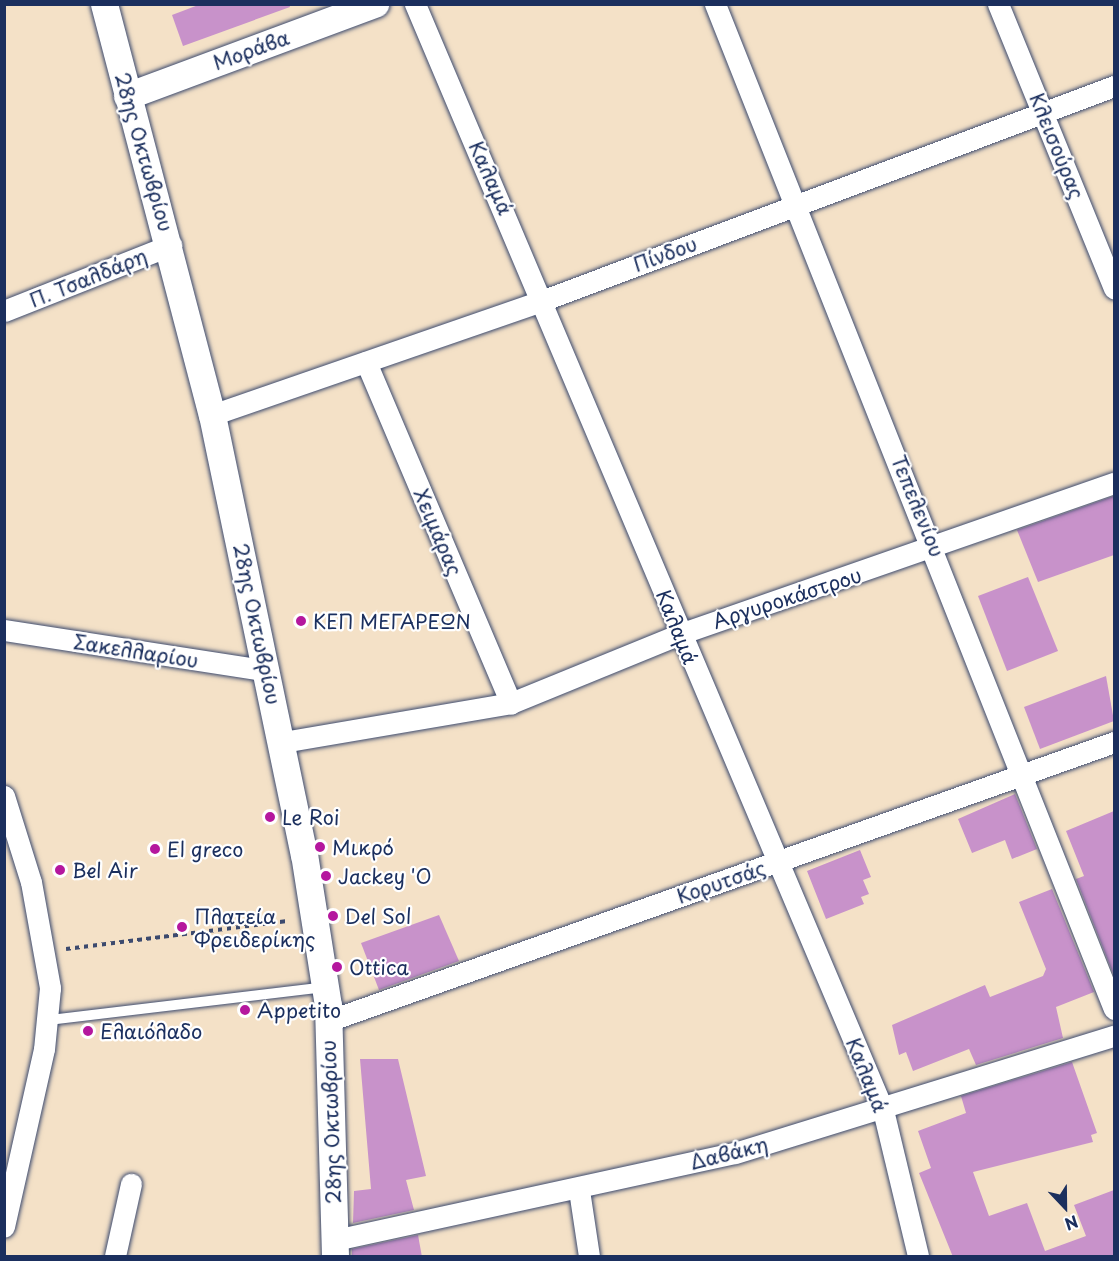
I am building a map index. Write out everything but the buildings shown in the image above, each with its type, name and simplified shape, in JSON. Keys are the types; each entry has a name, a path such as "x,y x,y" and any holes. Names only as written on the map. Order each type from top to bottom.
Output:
{"street":[{"name":"28ης Οκτωβρίου","path":"104,4 127,96 171,245 212,415 283,742 327,987 335,1248"},
{"name":"Μοράβα","path":"127,96 375,4"},
{"name":"Καλαμά","path":"415,4 544,300 680,634 883,1110 918,1257"},
{"name":"Τεπελενίου","path":"715,4 1025,773 1114,1009"},
{"name":"Κλεισούρας","path":"998,4 1114,288"},
{"name":"Πίνδου","path":"212,415 544,300 1114,86"},
{"name":"Π. Τσαλδάρη","path":"4,311 171,245"},
{"name":"Χειμάρας","path":"366,362 511,703"},
{"name":"Αργυροκάστρου","path":"283,742 511,703 680,634 936,549 1114,483"},
{"name":"Σακελλαρίου","path":"4,630 268,671"},
{"name":"Κορυτσάς","path":"328,1021 1114,742"},
{"path":"4,1227 50,1020 46,952 5,803"},
{"name":"Δαβάκη","path":"335,1248 579,1190 883,1110 1114,1036"},
{"path":"114,1257 131,1184"},
{"path":"579,1190 589,1257"}],"lane":[{"path":"50,1020 327,987"}],"path":[{"path":"46,952 315,917"}],"place":[{"name":"ΚΕΠ ΜΕΓΑΡΕΩΝ","path":"301,621"},
{"name":"Le Roi","path":"270,817"},
{"name":"Μικρό","path":"320,847"},
{"name":"El greco","path":"155,849"},
{"name":"Bel Air","path":"60,870"},
{"name":"Jackey 'O","path":"326,876"},
{"name":"Del Sol","path":"333,916"},
{"name":"Πλατεία Φρειδερίκης","path":"182,927"},
{"name":"Ottica","path":"337,967"},
{"name":"Appetito","path":"245,1010"},
{"name":"Ελαιόλαδο","path":"88,1031"}]}
